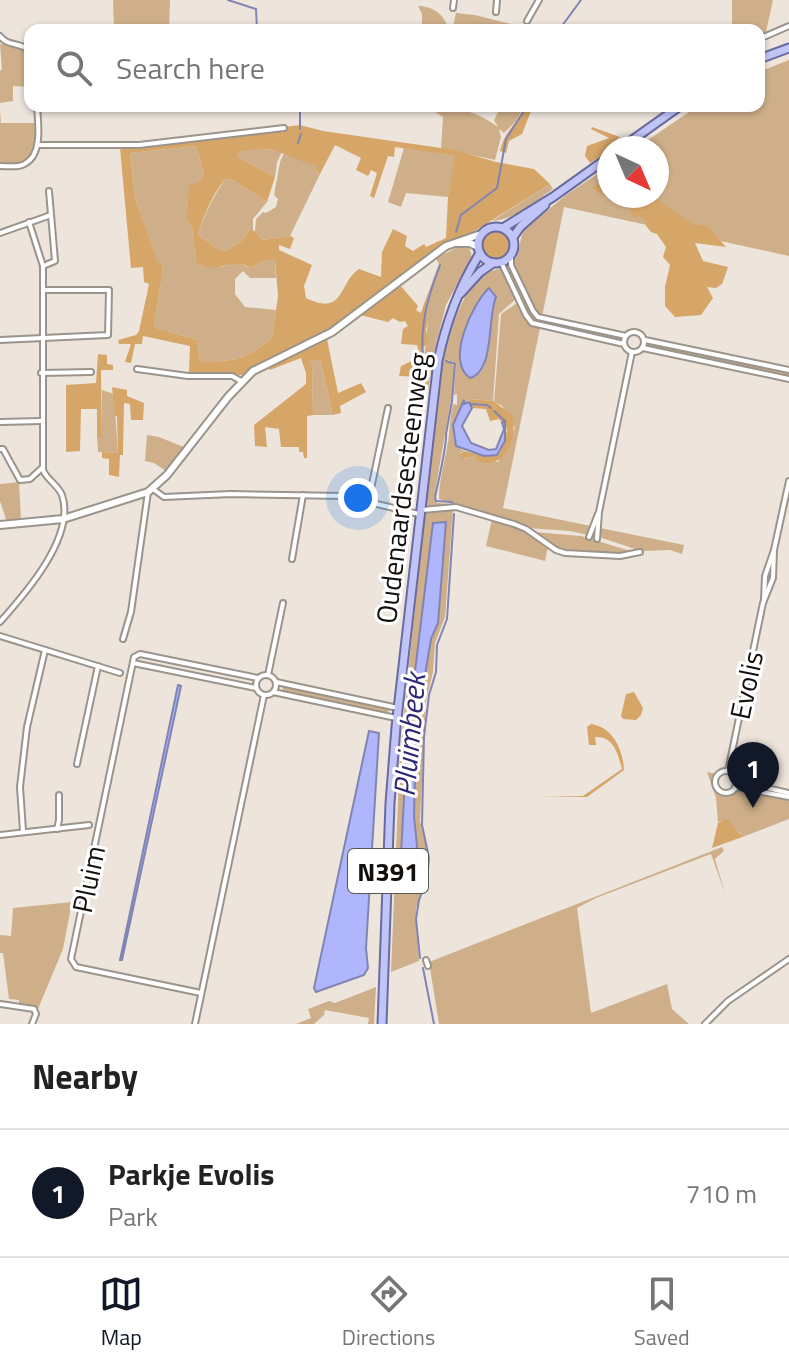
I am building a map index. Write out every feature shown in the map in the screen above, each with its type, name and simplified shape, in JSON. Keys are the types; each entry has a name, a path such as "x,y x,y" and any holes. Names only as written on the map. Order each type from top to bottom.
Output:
{"main road":[{"path":"765,57 788,49"},
{"path":"638,136 672,112"},
{"path":"503,228 597,166"},
{"path":"513,237 553,197"},
{"path":"0,525 63,519 151,491 239,383 276,358 332,332 451,244 494,226 503,228 513,237 515,247 511,256 497,263 466,242 451,244"},
{"path":"479,250 481,234"},
{"name":"Oudenaardsesteenweg","path":"382,1024 390,803 397,719 438,361 460,286 479,250"},
{"name":"Oudenaardsesteenweg","path":"459,295 484,268 497,263"}],"street":[{"path":"453,8 454,0"},
{"path":"496,12 497,0"},
{"path":"527,21 539,0"},
{"path":"765,36 789,26"},
{"path":"0,36 6,43 24,47"},
{"path":"0,166 26,164 37,145 37,112"},
{"path":"37,145 139,145 284,128"},
{"path":"43,266 55,261 49,191"},
{"path":"0,233 51,215"},
{"path":"0,622 51,553 63,530 61,493 42,468 43,266 29,222"},
{"path":"511,256 511,265 538,317 626,336 637,332 645,340 789,370"},
{"path":"497,263 532,323 624,344 632,352"},
{"path":"0,340 108,335 110,292 106,289 44,290"},
{"path":"624,344 626,336"},
{"path":"643,348 645,340"},
{"path":"632,352 643,348 789,379"},
{"path":"597,539 599,512 632,352"},
{"path":"137,369 188,376 234,376 239,383"},
{"path":"41,373 91,372"},
{"path":"368,503 388,408"},
{"path":"0,422 41,421"},
{"path":"0,449 3,449 20,480 30,479 42,468"},
{"name":"Evolis","path":"728,771 764,600 773,578 774,550 789,481"},
{"path":"123,639 131,612 151,491 164,497 343,496 420,512 461,508 526,529 565,553 620,556 640,552"},
{"path":"292,559 303,495"},
{"path":"589,537 599,512"},
{"path":"268,675 283,603"},
{"path":"0,636 120,673"},
{"path":"23,831 20,787 27,727 45,650"},
{"path":"264,695 256,688 133,663 135,655 140,654 258,678 268,675"},
{"name":"Pluim","path":"133,663 71,962 76,967 201,993"},
{"path":"77,764 98,666"},
{"path":"268,675 276,682 398,708"},
{"path":"256,688 258,678"},
{"path":"273,692 276,682"},
{"path":"264,695 273,692 397,719"},
{"path":"195,1024 264,695"},
{"path":"728,771 737,781 789,795 735,787 724,793 717,788 717,776 728,771"},
{"path":"735,787 737,781"},
{"path":"57,829 59,795"},
{"path":"0,835 89,825"},
{"path":"705,1024 728,1001 789,959"},
{"path":"0,1004 34,1009 36,1014 32,1024"}],"shaded area":[{"path":"113,0 170,0 169,24 114,24"},
{"path":"732,0 773,0 766,32 765,24 732,24"},
{"path":"418,6 438,12 446,24 422,24"},
{"path":"456,13 511,24 453,24"},
{"path":"0,44 21,46 24,49 24,87 13,86 13,101 0,103 0,71"},
{"path":"789,60 789,256 564,207 542,317 538,315 513,262 525,229 597,174 597,208 669,208 669,136 654,136 689,112 765,112 765,70"},
{"path":"0,110 1,123 37,123 34,150 20,163 0,164"},
{"path":"435,112 469,112 498,127 494,120 498,112 521,112 504,133 499,129 501,137 495,160 441,148 443,117"},
{"path":"521,112 531,112 522,134 509,141 506,153 500,151 505,138"},
{"path":"300,125 455,150 534,169 550,184 470,234 446,242 328,332 242,375 189,373 190,346 143,336 142,344 135,344 131,363 125,362 131,344 119,344 118,340 136,335 139,331 149,284 144,282 143,267 131,268 120,148","holes":["335,145 361,158 356,170 368,176 371,170 377,173 370,196 374,198 388,156 394,157 395,147 455,156 448,197 446,238 426,247 424,244 413,251 405,246 407,236 393,229 382,252 381,277 359,269 334,301 319,303 306,298 304,286 312,265 279,250 279,245 290,249 294,238 262,240 255,231 250,230 226,251 198,235 208,206 225,179 231,179 267,202 275,177 238,157 239,152 271,150 317,166 316,171 320,174","196,146 204,175 200,182 189,185 187,220 192,228 196,262 211,268 235,264 251,268 275,259 278,296 272,337 255,351 230,360 200,361 197,340 154,327 163,269 162,263 158,263 135,198 130,153"]},
{"path":"592,127 617,136 605,136"},
{"path":"597,142 597,158 590,163 585,156 587,146"},
{"path":"196,146 204,175 187,220 192,228 196,262 222,267 234,262 251,268 275,258 276,278 250,278 243,271 235,279 235,294 245,307 276,310 272,337 255,351 230,360 200,361 197,340 154,327 163,269 162,263 158,264 135,198 130,153"},
{"path":"255,147 282,152 275,177 238,157 239,152"},
{"path":"404,148 456,156 448,197 406,193 401,207 388,202"},
{"path":"284,153 318,166 316,171 320,174 290,236 262,240 255,231 256,219 263,212 276,207 278,199 274,195"},
{"path":"225,179 231,179 267,202 253,219 253,231 250,230 226,251 198,235 209,206"},
{"path":"550,184 553,189 524,210 492,221"},
{"path":"669,207 693,224 708,226 726,247 695,243 703,261 728,267 722,284 716,288 707,287 713,298 701,315 675,317 665,306 670,265 663,257 666,247 657,234 646,226 646,220 639,216 636,218 627,208"},
{"path":"495,231 505,235 509,245 505,255 495,259 485,255 481,245 485,235"},
{"path":"469,247 472,257 446,305 432,360 424,359 428,322 425,315 429,302 425,301 439,264 436,258 456,248"},
{"path":"502,269 516,299 499,314 493,401 470,399 457,416 455,434 460,449 464,451 460,453 464,459 475,456 498,462 515,428 502,406 494,402 501,314 517,303 529,324 540,328 503,508 591,526 588,535 528,528 439,499 452,409 453,404 457,405 457,394 454,395 456,364 446,359 455,367 434,498 437,503 452,504 430,508 426,505 435,410 451,332 464,299 481,277","holes":["495,297 491,306 485,365 480,373 461,368 459,355"]},
{"path":"400,285 421,313 425,301 429,302 425,315 428,342 423,348 424,359 432,360 428,391 421,390 422,377 399,376 401,366 420,357 417,345 401,344 403,329 408,326 405,321 393,318 388,322 360,315"},
{"path":"525,300 532,314 540,320 623,337 622,342 537,324 521,301"},
{"path":"327,339 338,393 361,383 366,392 340,406 341,413 333,415 320,360 309,360 312,367 313,415 307,416 307,458 299,452 299,447 281,447 279,429 265,427 267,447 255,446 254,425 306,384 301,358 270,370 267,366"},
{"path":"647,342 789,372 789,377 646,347"},
{"path":"98,354 107,355 107,364 113,365 113,370 101,370 102,437 97,437 97,409 81,409 80,451 66,452 66,385 96,383"},
{"path":"308,360 320,360 333,415 313,415 312,367"},
{"path":"112,387 127,390 127,396 144,403 143,420 131,420 130,404 124,403 123,455 120,455 119,477 109,475 109,459 102,458 102,452 118,453"},
{"path":"102,390 114,394 118,453 98,452 97,437 102,436"},
{"path":"469,399 493,401 512,415 511,442 508,450 496,461 487,463 477,461 475,456 463,459 459,455 464,451 484,456 500,453 507,431 505,421 490,421 486,409 472,408"},
{"path":"147,435 186,448 166,471 145,461"},
{"path":"19,482 21,520 7,522 0,501 0,484"},
{"path":"453,510 445,617 435,643 433,672 426,701 420,821 428,855 425,881 416,909 419,961 391,972 400,753 426,513","holes":["433,524 433,632 421,692 423,605","415,738 414,826 399,891 407,742"]},
{"path":"492,519 529,532 548,547 545,561 486,546"},
{"path":"600,528 684,545 682,554 670,550 641,551 599,537"},
{"path":"534,532 581,536 637,553 597,555 565,552"},
{"path":"284,685 389,708 388,714 282,691"},
{"path":"634,692 643,708 641,715 636,720 623,719 626,694"},
{"path":"591,724 611,735 622,755 624,770 587,797 538,797 583,796 622,769 614,747 607,739 595,737 596,745 589,745 587,727"},
{"path":"707,772 717,774 714,787 723,794 739,789 789,799 789,819 745,836 728,824 718,823 716,798"},
{"path":"728,820 745,836 712,848 718,823"},
{"path":"722,847 724,851 715,859 725,893 711,854 577,908 591,1013 667,984 672,1009 689,1024 439,1024 429,962"},
{"path":"72,902 63,949 38,1009 19,1005 19,1000 9,999 3,953 0,953 0,935 11,936 13,908"},
{"path":"376,987 374,1024 368,1024 369,1018 325,1010 314,1024 296,1024 311,1018 308,1009 329,1001 335,1003"}],"water":[{"path":"489,288 496,297 487,355 478,373 470,378 463,370 461,347 469,319"},
{"path":"464,400 464,404 469,402 472,408 462,426 471,443 489,450 496,449 505,421 505,441 497,455 484,456 456,446 453,425"},
{"path":"446,522 438,623 431,639 422,693 413,688 433,523"},
{"path":"178,685 181,686 120,960"},
{"path":"369,731 379,733 366,948 368,968 364,975 316,992 314,988"},
{"path":"416,738 414,816 417,846 409,892 399,892 407,742"}],"waterway":[{"path":"228,0 256,9 257,24"},
{"name":"Pluimbeek","path":"563,24 581,0"},
{"path":"300,112 300,129"},
{"name":"Pluimbeek","path":"456,232 461,215 497,188 506,139 523,112"},
{"path":"298,143 301,134"},
{"name":"Pluimbeek","path":"431,358 423,357 424,322 440,265"},
{"name":"Pluimbeek","path":"446,361 455,364 444,455 435,497 436,501 452,502 454,505"},
{"path":"470,404 491,408"},
{"path":"494,411 505,421"},
{"name":"Pluimbeek","path":"420,958 416,919 427,880 429,858 422,825 424,737 429,695 436,672 437,645 447,619 454,514"},
{"name":"Pluimbeek","path":"423,968 434,1024"}],"place":[{"name":"Parkje Evolis","path":"753,808"}]}
